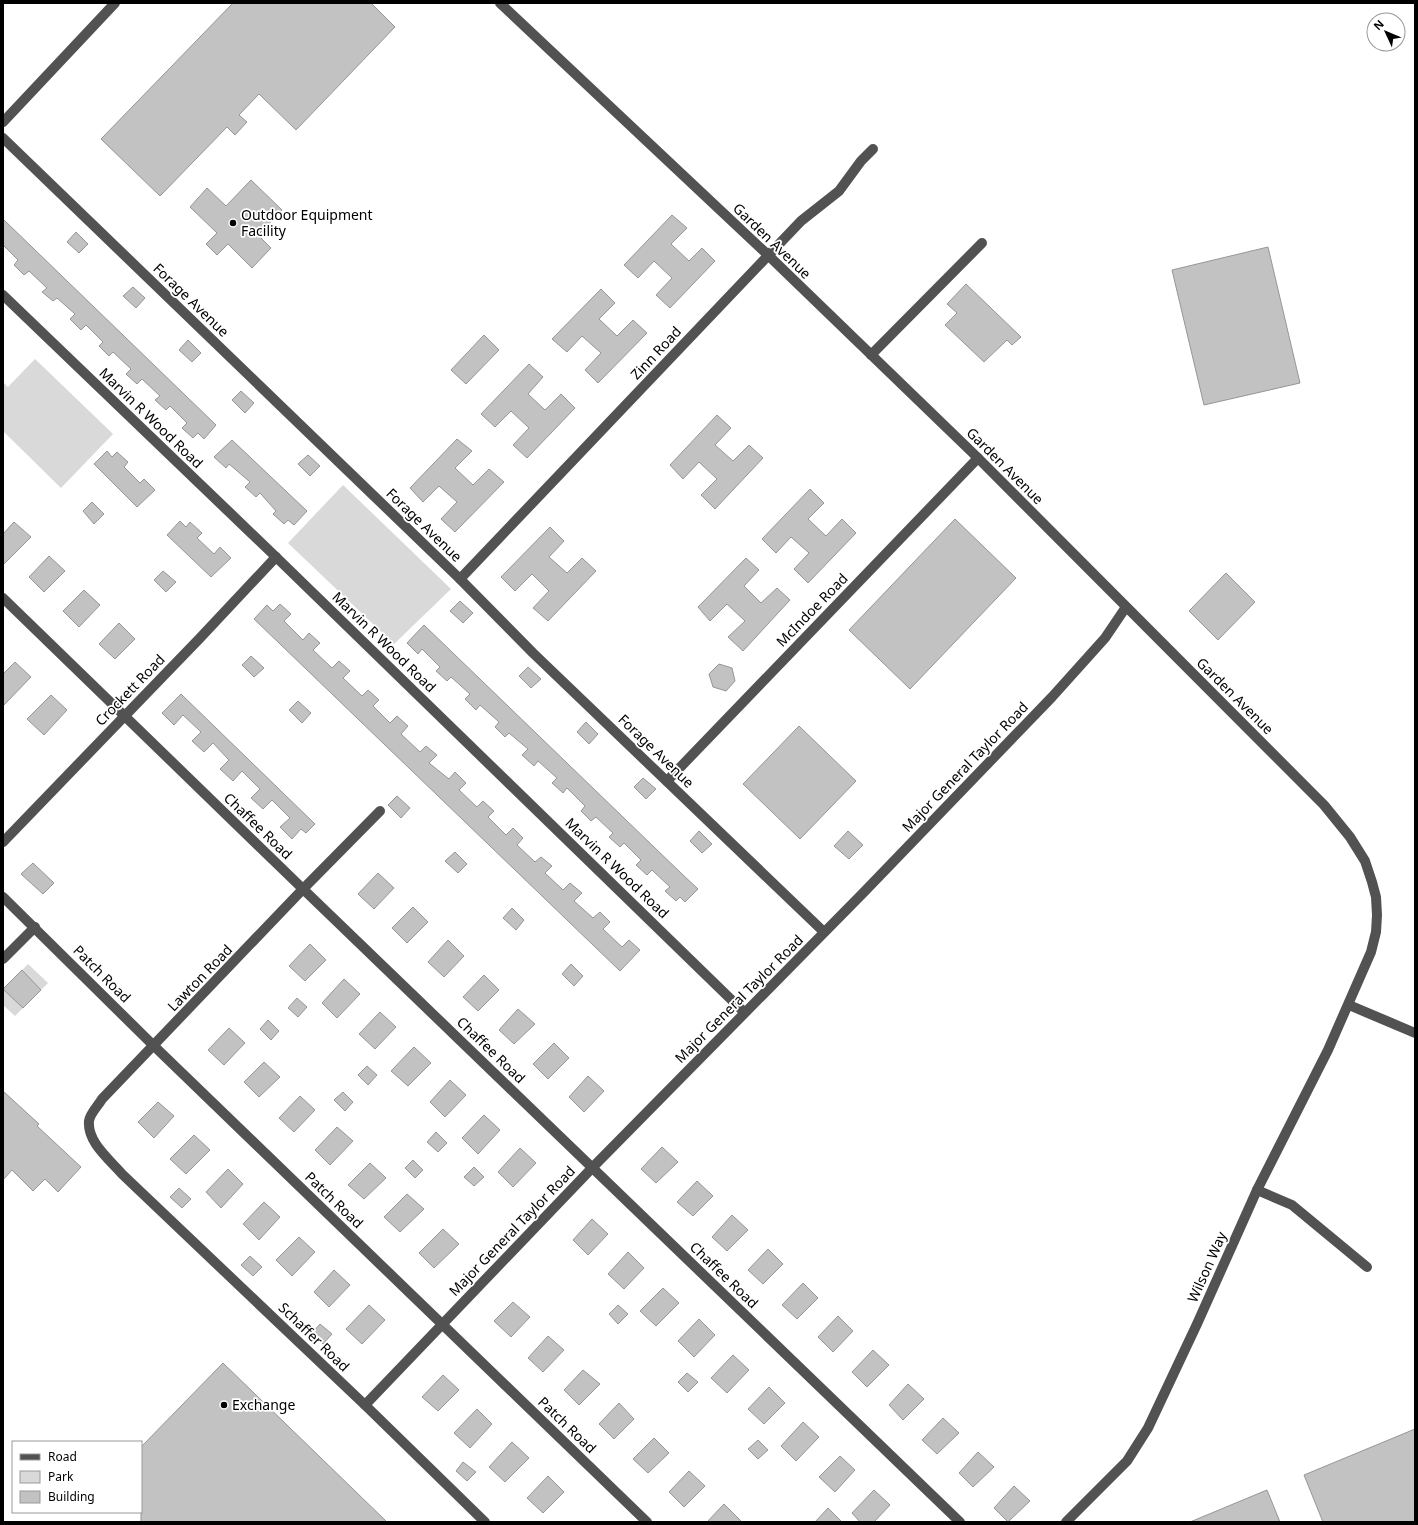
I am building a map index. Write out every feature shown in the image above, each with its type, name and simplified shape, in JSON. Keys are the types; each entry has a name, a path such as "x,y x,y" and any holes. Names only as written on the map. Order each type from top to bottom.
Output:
{"street":[{"path":"3,122 115,3"},
{"name":"Garden Avenue","path":"500,3 768,256 978,458 1324,805 1350,837 1364,861 1376,897 1376,932 1371,952 1349,1005"},
{"name":"Forage Avenue","path":"3,138 460,579 533,653 824,932"},
{"name":"Zinn Road","path":"460,579 801,221 839,191 861,161 874,149"},
{"path":"871,355 982,243"},
{"name":"Marvin R Wood Road","path":"3,295 276,557 744,1012"},
{"name":"McIndoe Road","path":"667,781 978,458"},
{"name":"Crockett Road","path":"3,842 276,557"},
{"name":"Chaffee Road","path":"3,598 960,1522"},
{"name":"Major General Taylor Road","path":"365,1405 592,1168 1052,697 1105,638 1126,607"},
{"name":"Lawton Road","path":"122,1174 95,1144 90,1133 89,1120 102,1099 303,889 380,811"},
{"name":"Patch Road","path":"3,897 154,1046 647,1522"},
{"path":"3,959 35,927"},
{"path":"1349,1005 1415,1033"},
{"name":"Wilson Way","path":"1066,1522 1127,1461 1148,1428 1197,1324 1257,1190 1328,1050 1349,1005"},
{"name":"Schaffer Road","path":"122,1174 365,1405 485,1522"},
{"path":"1257,1190 1292,1205 1367,1267"}],"green space":[{"path":"35,359 113,434 61,488 3,431 3,382 8,387"},
{"path":"343,485 451,589 394,644 288,543"},
{"path":"28,964 48,983 15,1016 3,1005 3,990"}],"building":[{"path":"233,3 371,3 395,27 296,130 259,94 239,115 247,122 235,135 227,127 160,196 101,139"},
{"name":"Outdoor Equipment Facility","path":"251,180 282,210 258,235 271,248 252,268 228,244 217,255 206,244 217,233 190,207 207,188 226,206"},
{"path":"672,215 687,228 671,244 689,261 702,248 715,261 670,308 656,295 672,278 654,261 638,278 624,265"},
{"path":"3,219 216,425 204,439 198,433 193,438 182,428 187,423 170,406 166,410 155,400 160,396 142,379 137,384 126,374 131,369 113,352 109,356 99,346 103,342 86,325 81,330 70,319 75,314 57,298 53,301 42,292 47,288 29,271 24,275 14,265 18,260 3,245"},
{"path":"76,232 88,244 79,253 67,242"},
{"path":"1268,247 1300,383 1204,405 1172,270"},
{"path":"966,284 1021,337 1012,345 1007,340 984,362 945,325 957,313 947,304"},
{"path":"133,287 145,298 136,308 123,296"},
{"path":"601,289 615,303 599,319 617,336 633,320 647,333 598,383 585,370 601,353 582,336 567,352 552,339"},
{"path":"484,335 499,350 466,384 451,370"},
{"path":"188,340 201,353 192,362 179,350"},
{"path":"529,364 543,377 528,394 545,410 561,394 575,408 527,458 513,445 529,428 511,411 495,427 481,414"},
{"path":"241,391 254,403 245,413 232,400"},
{"path":"717,415 731,428 715,445 733,461 749,445 763,458 715,509 701,495 717,479 699,462 683,479 670,465"},
{"path":"457,439 472,451 455,468 473,485 489,469 504,482 455,532 441,519 457,502 439,486 423,502 410,488"},
{"path":"232,440 307,511 294,525 288,520 284,524 273,514 276,511 260,493 256,497 245,487 250,482 229,464 226,468 214,457"},
{"path":"107,451 112,457 117,452 128,462 124,467 140,483 144,479 155,490 137,507 94,464"},
{"path":"308,455 320,466 310,476 298,464"},
{"path":"810,489 824,503 808,519 826,536 842,519 856,533 808,583 794,569 809,553 791,537 776,553 762,539"},
{"path":"92,502 104,514 94,524 83,511"},
{"path":"955,519 1016,578 910,689 849,630"},
{"path":"180,521 186,527 190,522 202,533 197,538 214,554 220,547 231,558 211,577 167,535"},
{"path":"14,522 31,537 3,565 3,534"},
{"path":"550,527 564,541 549,557 567,573 582,558 596,571 548,621 533,608 549,591 532,574 515,591 501,577"},
{"path":"49,556 65,571 44,592 29,577"},
{"path":"746,558 759,570 744,586 761,603 777,588 790,600 743,651 728,637 745,621 727,604 710,621 698,607"},
{"path":"163,571 176,582 166,592 154,580"},
{"path":"1226,573 1255,602 1218,640 1189,611"},
{"path":"84,590 100,605 79,627 63,611"},
{"path":"460,601 473,613 463,623 450,611"},
{"path":"280,604 291,614 284,621 303,640 309,633 320,643 313,650 332,668 339,661 350,671 343,678 362,696 368,690 379,700 373,706 390,723 397,716 408,726 401,734 420,752 426,746 437,755 429,763 449,779 455,772 466,783 459,790 477,807 483,801 494,811 488,817 506,835 513,828 523,838 517,845 535,862 541,857 552,866 545,873 563,890 570,883 582,893 574,901 593,918 600,912 610,922 603,929 622,947 629,940 640,950 620,971 254,619 267,605 273,611"},
{"path":"119,623 135,639 115,659 99,644"},
{"path":"424,625 698,889 685,902 680,897 676,901 665,891 670,887 652,870 647,875 636,865 641,860 624,843 620,847 609,837 613,833 596,817 591,821 581,811 585,806 567,788 563,793 552,783 557,778 538,761 534,766 522,755 528,749 509,733 505,737 495,727 499,722 480,705 476,710 465,699 470,694 451,677 447,681 436,671 440,667 422,649 418,654 407,643"},
{"path":"251,656 264,668 254,677 242,665"},
{"path":"15,662 31,677 3,706 3,674"},
{"path":"719,664 732,668 735,681 726,691 713,687 709,674"},
{"path":"528,667 541,679 531,688 519,676"},
{"path":"181,694 315,824 306,833 301,829 292,839 280,827 290,818 272,800 263,809 251,798 260,789 242,771 233,781 220,769 229,760 213,743 204,752 192,741 201,732 183,715 174,725 162,713"},
{"path":"51,695 67,710 44,735 27,719"},
{"path":"298,701 311,713 302,723 289,710"},
{"path":"586,722 598,734 589,744 577,732"},
{"path":"799,726 856,781 800,839 743,784"},
{"path":"643,778 656,789 646,799 634,787"},
{"path":"397,796 410,808 401,818 388,805"},
{"path":"699,831 712,844 702,853 690,841"},
{"path":"848,831 863,845 849,859 834,846"},
{"path":"455,852 467,864 458,873 445,861"},
{"path":"33,863 54,883 43,894 21,874"},
{"path":"378,873 394,888 374,909 358,894"},
{"path":"413,907 428,922 407,943 392,928"},
{"path":"512,908 524,920 516,930 503,918"},
{"path":"448,940 464,956 444,977 428,962"},
{"path":"310,944 326,960 305,981 289,966"},
{"path":"571,964 583,976 574,986 562,974"},
{"path":"22,970 41,990 23,1008 3,989"},
{"path":"484,975 499,990 478,1011 463,997"},
{"path":"344,979 360,994 337,1018 322,1003"},
{"path":"297,998 307,1007 298,1017 288,1008"},
{"path":"518,1009 535,1024 514,1044 499,1030"},
{"path":"380,1012 396,1027 375,1049 359,1034"},
{"path":"268,1020 279,1031 271,1040 260,1029"},
{"path":"229,1028 245,1043 224,1065 208,1050"},
{"path":"554,1043 569,1058 548,1079 533,1064"},
{"path":"414,1047 431,1063 408,1086 391,1071"},
{"path":"264,1062 280,1077 259,1097 244,1082"},
{"path":"367,1066 377,1075 368,1085 358,1075"},
{"path":"588,1076 604,1091 584,1112 569,1097"},
{"path":"450,1080 466,1095 445,1117 430,1102"},
{"path":"3,1091 39,1124 37,1126 81,1167 58,1192 45,1179 33,1191 12,1170 3,1180"},
{"path":"343,1092 353,1102 345,1111 334,1100"},
{"path":"300,1096 315,1110 294,1132 279,1118"},
{"path":"158,1102 174,1116 154,1138 138,1122"},
{"path":"484,1115 500,1130 478,1154 462,1138"},
{"path":"337,1127 353,1141 330,1165 315,1150"},
{"path":"436,1132 447,1143 438,1152 427,1142"},
{"path":"194,1135 210,1150 186,1174 170,1159"},
{"path":"662,1147 678,1162 656,1183 641,1169"},
{"path":"520,1148 536,1163 513,1187 498,1172"},
{"path":"413,1160 423,1170 415,1178 405,1168"},
{"path":"370,1163 386,1178 364,1199 348,1185"},
{"path":"474,1167 484,1177 474,1186 464,1177"},
{"path":"228,1169 243,1184 221,1208 206,1192"},
{"path":"697,1181 713,1196 693,1216 677,1202"},
{"path":"179,1188 191,1199 182,1208 170,1197"},
{"path":"407,1194 424,1209 400,1232 384,1217"},
{"path":"264,1202 280,1217 259,1240 243,1224"},
{"path":"732,1215 748,1230 727,1251 712,1237"},
{"path":"592,1219 608,1234 588,1255 573,1240"},
{"path":"443,1229 459,1244 434,1268 419,1253"},
{"path":"299,1237 315,1252 292,1276 276,1260"},
{"path":"768,1249 783,1264 763,1284 748,1270"},
{"path":"628,1252 644,1268 624,1289 608,1274"},
{"path":"250,1256 262,1267 253,1276 241,1265"},
{"path":"334,1270 350,1285 329,1307 314,1292"},
{"path":"803,1283 818,1298 797,1319 782,1305"},
{"path":"663,1288 679,1303 656,1326 640,1311"},
{"path":"513,1302 530,1317 511,1337 494,1321"},
{"path":"369,1305 385,1320 362,1344 346,1329"},
{"path":"618,1305 628,1314 618,1324 609,1314"},
{"path":"838,1316 853,1331 833,1352 818,1337"},
{"path":"699,1319 715,1335 694,1357 678,1341"},
{"path":"320,1324 332,1334 323,1344 312,1333"},
{"path":"548,1336 564,1350 543,1372 528,1358"},
{"path":"873,1350 889,1365 867,1387 852,1372"},
{"path":"733,1355 749,1370 727,1393 711,1378"},
{"name":"Exchange","path":"223,1363 387,1522 141,1522 142,1446"},
{"path":"583,1370 600,1384 579,1405 564,1390"},
{"path":"687,1373 698,1382 688,1392 678,1382"},
{"path":"443,1375 459,1390 438,1411 422,1397"},
{"path":"908,1384 924,1399 903,1420 889,1405"},
{"path":"769,1387 785,1403 764,1424 748,1409"},
{"path":"619,1403 634,1419 614,1439 599,1424"},
{"path":"477,1409 492,1424 470,1448 454,1433"},
{"path":"943,1418 959,1433 937,1454 922,1440"},
{"path":"803,1422 819,1437 796,1461 781,1446"},
{"path":"1415,1429 1415,1522 1323,1522 1304,1475"},
{"path":"654,1438 669,1453 648,1473 633,1459"},
{"path":"758,1440 768,1450 758,1459 748,1449"},
{"path":"512,1442 529,1458 505,1482 489,1467"},
{"path":"978,1452 994,1467 973,1487 959,1473"},
{"path":"840,1456 855,1470 835,1492 819,1477"},
{"path":"463,1462 476,1472 467,1481 456,1471"},
{"path":"689,1471 705,1486 684,1507 669,1492"},
{"path":"548,1476 564,1492 543,1513 527,1498"},
{"path":"1014,1486 1030,1501 1008,1522 994,1508"},
{"path":"874,1490 890,1505 874,1522 860,1522 852,1513"},
{"path":"1267,1490 1280,1522 1190,1522"},
{"path":"724,1504 742,1522 707,1522"},
{"path":"828,1508 842,1522 815,1522"}],"place":[{"name":"Outdoor Equipment Facility","path":"233,223"},
{"name":"Exchange","path":"224,1405"}]}
